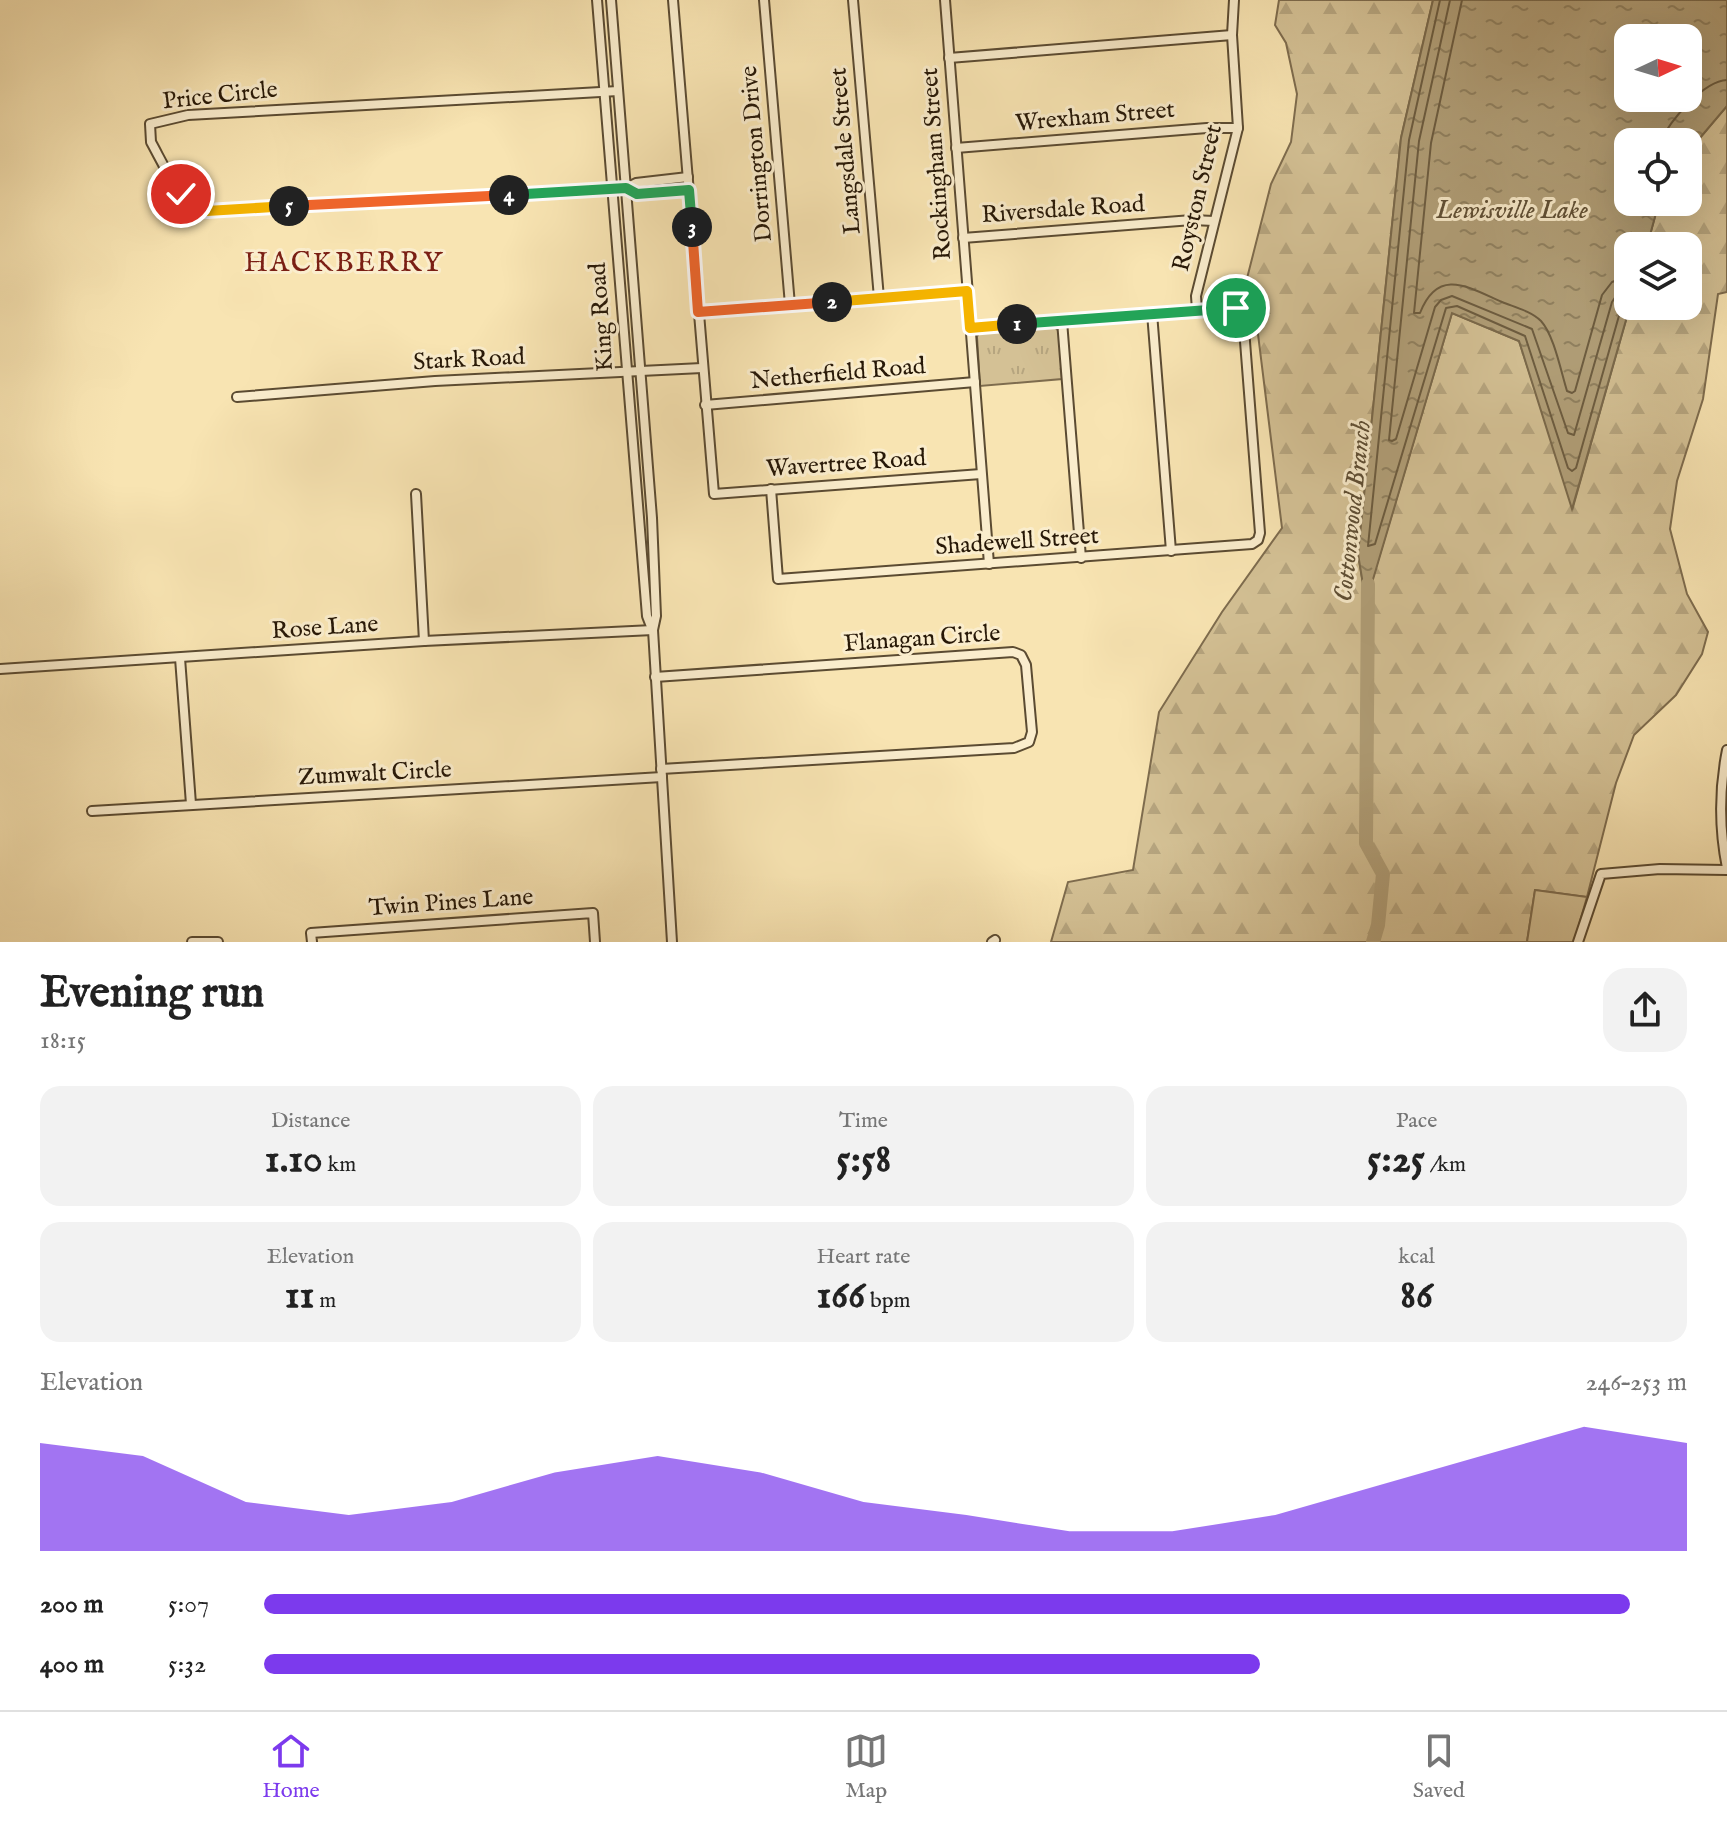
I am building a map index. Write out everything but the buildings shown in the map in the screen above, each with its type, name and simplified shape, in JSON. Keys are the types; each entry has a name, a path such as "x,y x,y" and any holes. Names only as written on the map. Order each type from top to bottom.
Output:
{"street":[{"name":"King Road","path":"597,0 647,616 653,630"},
{"name":"King Road","path":"611,0 648,462 656,616 653,630 655,677 672,942"},
{"path":"673,0 705,405"},
{"name":"Dorrington Drive","path":"764,0 790,305"},
{"name":"Langsdale Street","path":"853,0 879,298"},
{"name":"Rockingham Street","path":"945,0 989,564"},
{"name":"Royston Street","path":"1197,310 1196,296 1238,128 1232,35 1234,0"},
{"path":"949,58 1232,35"},
{"name":"Price Circle","path":"612,190 207,211 190,204 181,194 151,142 149,133 150,124 188,115 618,91"},
{"name":"Wrexham Street","path":"956,148 1238,128"},
{"path":"612,190 636,183 688,177"},
{"path":"626,188 637,194 689,190"},
{"name":"Riversdale Road","path":"963,238 1192,220 1214,221"},
{"path":"617,245 631,245"},
{"path":"698,312 967,291"},
{"name":"Shadewell Street","path":"771,489 778,579 1252,544 1258,540 1260,533 1243,316 1231,307 1197,310"},
{"path":"970,328 1197,310"},
{"path":"1152,313 1171,551"},
{"path":"1062,321 1081,558"},
{"name":"Stark Road","path":"237,397 435,381 702,368"},
{"name":"Netherfield Road","path":"705,405 975,382"},
{"name":"Wavertree Road","path":"705,405 714,494 981,474"},
{"path":"634,463 648,462"},
{"path":"416,494 424,641"},
{"name":"Rose Lane","path":"0,669 424,641 653,630"},
{"name":"Flanagan Circle","path":"655,677 1013,652 1021,655 1026,665 1032,732 1029,742 1014,748 661,773"},
{"path":"180,658 191,804"},
{"path":"1578,942 1601,874 1660,869 1727,869 1720,787 1727,750"},
{"name":"Zumwalt Circle","path":"92,811 661,773"},
{"name":"Twin Pines Lane","path":"312,938 593,913 595,942"},
{"path":"192,942 218,941"}],"green space":[{"path":"1279,0 1433,0 1401,138 1358,554 1366,601 1452,313 1519,341 1573,507 1626,320 1702,320 1702,232 1651,232 1655,216 1702,216 1702,135 1727,106 1727,292 1718,294 1703,399 1677,481 1670,529 1687,594 1708,632 1702,654 1676,695 1634,735 1616,783 1587,897 1535,890 1527,942 1051,942 1068,882 1133,870 1159,712 1222,612 1282,528 1255,310 1242,298 1271,184 1291,142 1297,94 1286,43 1275,25"},
{"path":"1053,326 1059,331 1062,379 980,386 979,332"},
{"path":"1535,890 1587,897 1574,942 1527,942"}],"water":[{"name":"Lewisville Lake","path":"1433,0 1727,0 1727,106 1702,135 1702,128 1614,128 1614,216 1655,216 1651,232 1614,232 1614,320 1626,320 1572,509 1519,341 1452,313 1366,603 1358,554 1401,138"}],"waterway":[{"name":"Cottonwood Branch","path":"1368,584 1366,843 1383,874 1378,925 1373,942"}],"district":[{"name":"HACKBERRY","path":"344,263"}],"route":[{"path":"181,194 190,204 207,211 626,188 637,194 689,190 698,312 967,291 970,328 1236,308"}]}
